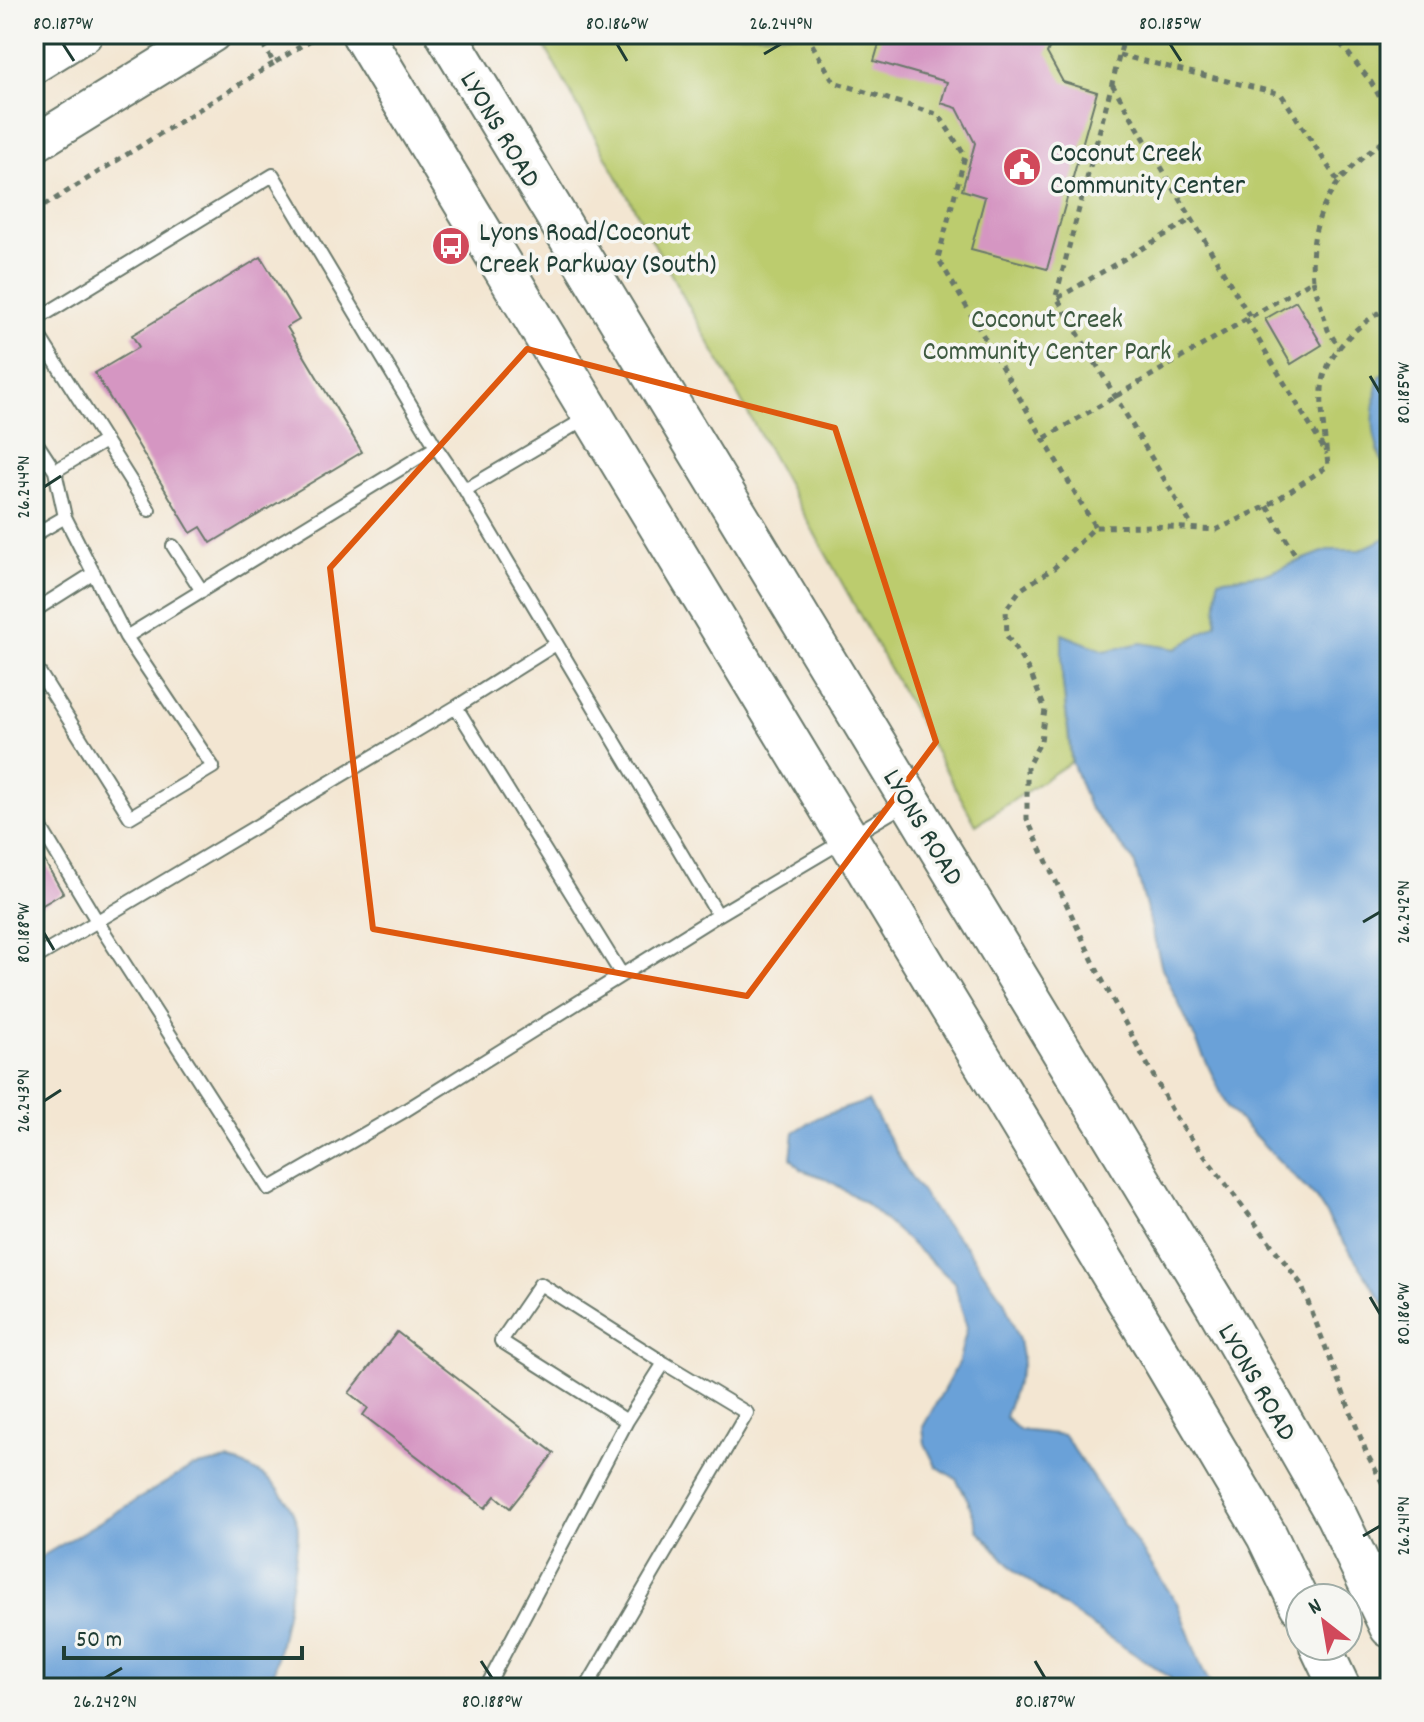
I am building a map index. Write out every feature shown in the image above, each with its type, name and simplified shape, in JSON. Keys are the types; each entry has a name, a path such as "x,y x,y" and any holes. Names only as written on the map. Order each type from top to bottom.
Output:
{"main road":[{"path":"34,65 84,34"},
{"path":"34,144 212,34"},
{"path":"362,34 1153,1343 1267,1536 1289,1582"},
{"name":"LYONS ROAD","path":"446,34 1217,1307 1336,1515 1390,1627"},
{"path":"1328,1662 1340,1688"}],"lane":[{"path":"34,321 273,175 718,915"},
{"path":"34,328 149,510"},
{"path":"465,490 591,415"},
{"path":"34,439 55,471 65,517 126,637 213,767 130,817 34,664"},
{"path":"55,471 105,441"},
{"path":"126,637 436,447"},
{"path":"34,535 65,517"},
{"path":"173,546 202,591"},
{"path":"34,611 94,573"},
{"path":"34,959 556,644"},
{"path":"456,707 622,975"},
{"path":"34,816 97,921 269,1189 406,1110 718,915 910,801"},
{"path":"586,1688 747,1413 540,1284 501,1341 627,1421"},
{"path":"486,1688 627,1421 664,1363"}],"path":[{"path":"256,34 274,63"},
{"path":"34,212 320,34"},
{"path":"806,34 834,82 939,115 965,156 938,258 1095,527"},
{"path":"1125,34 1058,298 1194,529"},
{"path":"1333,34 1371,82 1390,115"},
{"path":"1119,55 1281,94 1339,183"},
{"path":"1112,84 1327,455"},
{"path":"1340,349 1328,330 1313,280 1311,257 1315,230 1323,208 1353,164 1390,137"},
{"path":"1058,298 1192,219"},
{"path":"1045,438 1313,280"},
{"path":"1390,307 1359,326 1325,374 1323,405 1328,466 1267,506 1216,530 1152,526 1095,527 1054,568 1020,590 1006,609 1007,636 1030,672 1045,709 1041,741 1027,767 1027,819 1099,974 1176,1118 1301,1284 1367,1454 1390,1497"},
{"path":"1267,506 1296,556"}],"highlighted area":[{"path":"527,349 835,428 936,742 747,996 373,929 330,568"}],"green space":[{"name":"Coconut Creek Community Center Park","path":"538,34 1390,34 1390,371 1380,377 1377,451 1390,477 1390,536 1360,550 1328,550 1269,573 1219,580 1216,624 1176,649 1141,643 1105,651 1062,634 1062,675 1071,762 976,825"}],"water":[{"path":"1390,371 1390,477 1375,439 1373,416 1380,376"},
{"path":"1390,536 1390,1313 1316,1199 1228,1108 1162,968 1134,861 1089,807 1072,762 1062,675 1062,634 1105,651 1141,643 1176,649 1216,624 1218,580 1269,573 1328,550 1360,550"},
{"path":"868,1101 908,1172 937,1215 966,1247 1004,1301 1019,1340 1023,1363 1005,1417 1019,1430 1064,1435 1177,1603 1203,1671 1213,1688 1178,1688 1168,1676 1016,1572 978,1530 968,1500 956,1479 936,1466 925,1444 923,1427 958,1364 967,1328 954,1282 868,1205 825,1178 801,1170 791,1158 794,1132 819,1117"},
{"path":"228,1460 252,1469 271,1482 286,1499 297,1523 293,1576 271,1688 34,1688 34,1561 192,1467"}],"building":[{"name":"Coconut Creek Community Center","path":"882,34 1055,34 1047,53 1063,82 1097,92 1047,269 971,249 985,197 962,190 975,143 957,108 941,103 947,82 874,61"},
{"path":"261,257 299,320 287,327 362,452 211,543 201,527 191,533 95,373 139,347 132,335"},
{"path":"1296,301 1322,345 1291,364 1265,319"},
{"path":"34,843 63,893 34,910"},
{"path":"397,1332 554,1453 510,1508 495,1496 485,1508 363,1415 368,1408 349,1393"}],"place":[{"name":"Coconut Creek Community Center","path":"1022,167"},
{"name":"Lyons Road/Coconut Creek Parkway (South)","path":"451,246"}]}
